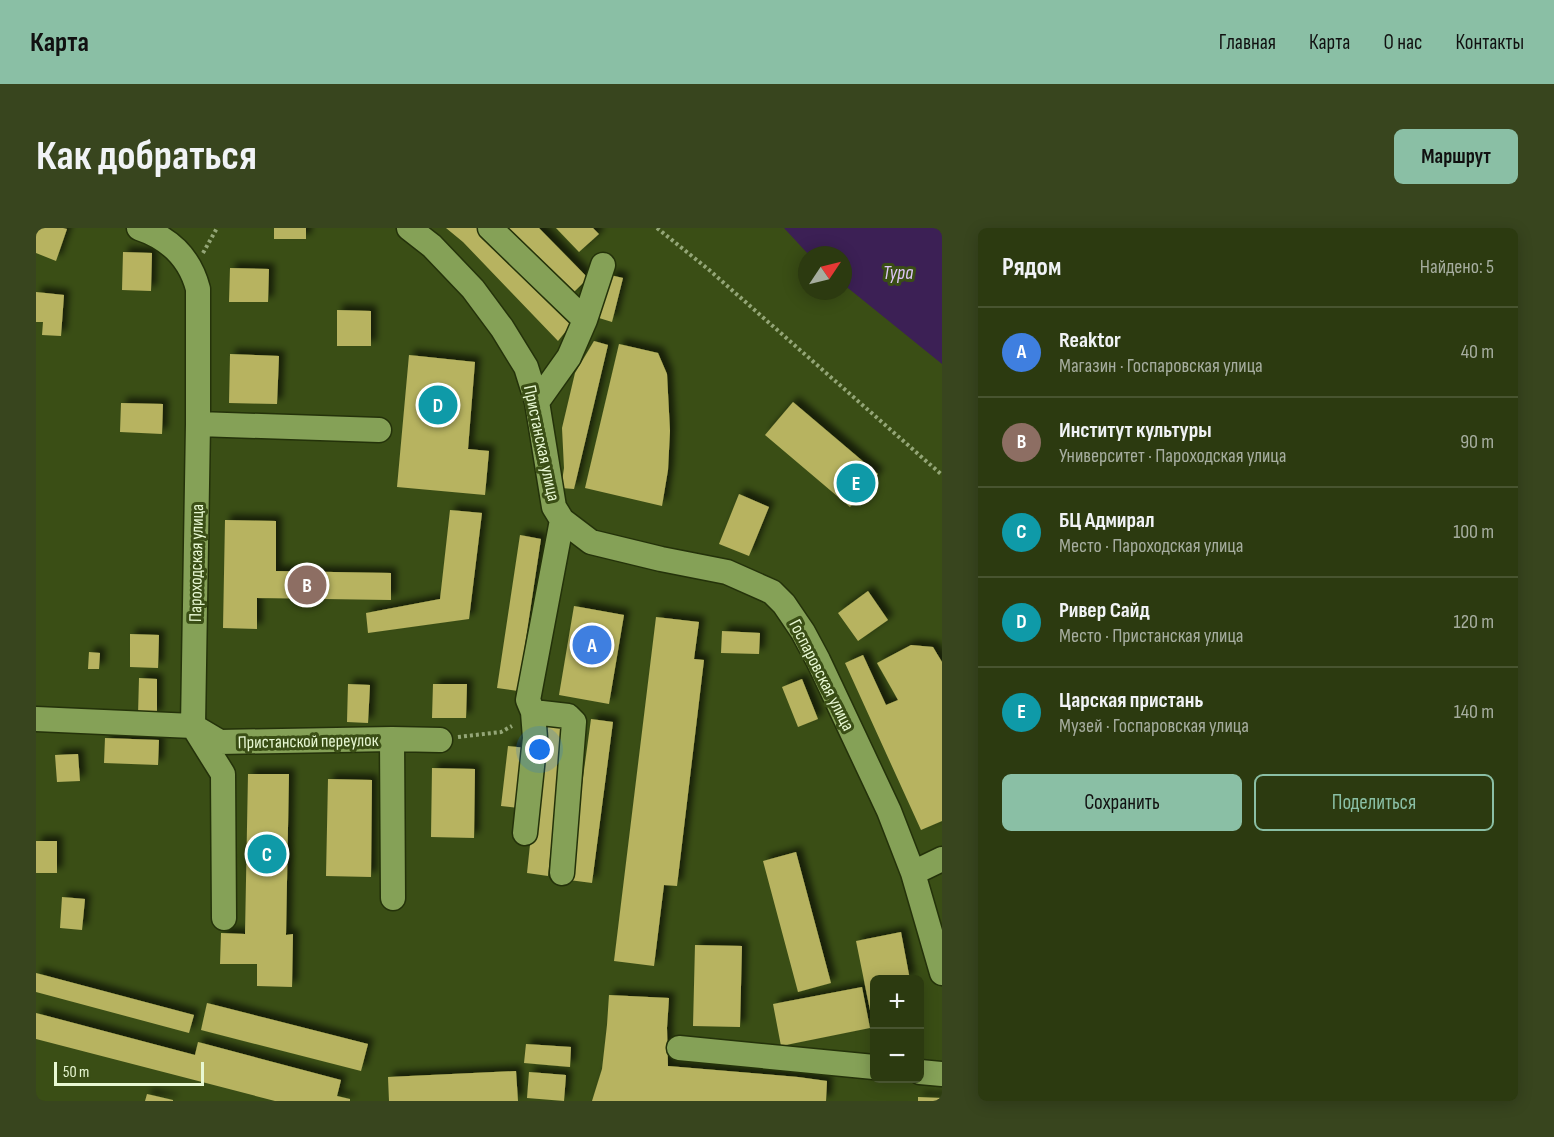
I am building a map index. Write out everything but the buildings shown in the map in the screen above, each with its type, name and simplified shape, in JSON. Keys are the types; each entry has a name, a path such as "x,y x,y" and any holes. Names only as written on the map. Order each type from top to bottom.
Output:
{"street":[{"name":"Пароходская улица","path":"139,228 172,244 187,262 195,276 198,289 193,726"},
{"name":"Пристанская улица","path":"409,228 432,246 473,289 502,328 526,367 537,402 554,507 562,520"},
{"path":"490,228 585,320"},
{"path":"537,402 569,357 585,320 603,265"},
{"path":"198,424 379,430"},
{"path":"525,833 535,738 531,706 562,520"},
{"name":"Госпаровская улица","path":"562,520 591,542 661,560 727,572 771,592 784,604 819,660 889,811 936,928 942,973"},
{"path":"531,706 568,716 574,722 562,873"},
{"name":"Пристанской переулок","path":"36,719 193,726 220,742 440,740"},
{"path":"193,726 223,774 224,918"},
{"path":"392,739 393,898"},
{"path":"913,873 942,859"},
{"path":"680,1048 870,1067"},
{"path":"924,1072 942,1074"}],"path":[{"path":"657,228 708,269 942,475"},
{"path":"440,740 501,732 514,725 531,706"}],"water":[{"name":"Тура","path":"784,228 942,228 942,364 852,291 852,246 801,246"}],"place":[{"name":"Ривер Сайд","path":"438,405"},
{"name":"Царская пристань","path":"856,483"},
{"name":"Институт культуры","path":"307,585"},
{"name":"Reaktor","path":"592,645"},
{"name":"БЦ Адмирал","path":"267,854"}]}
